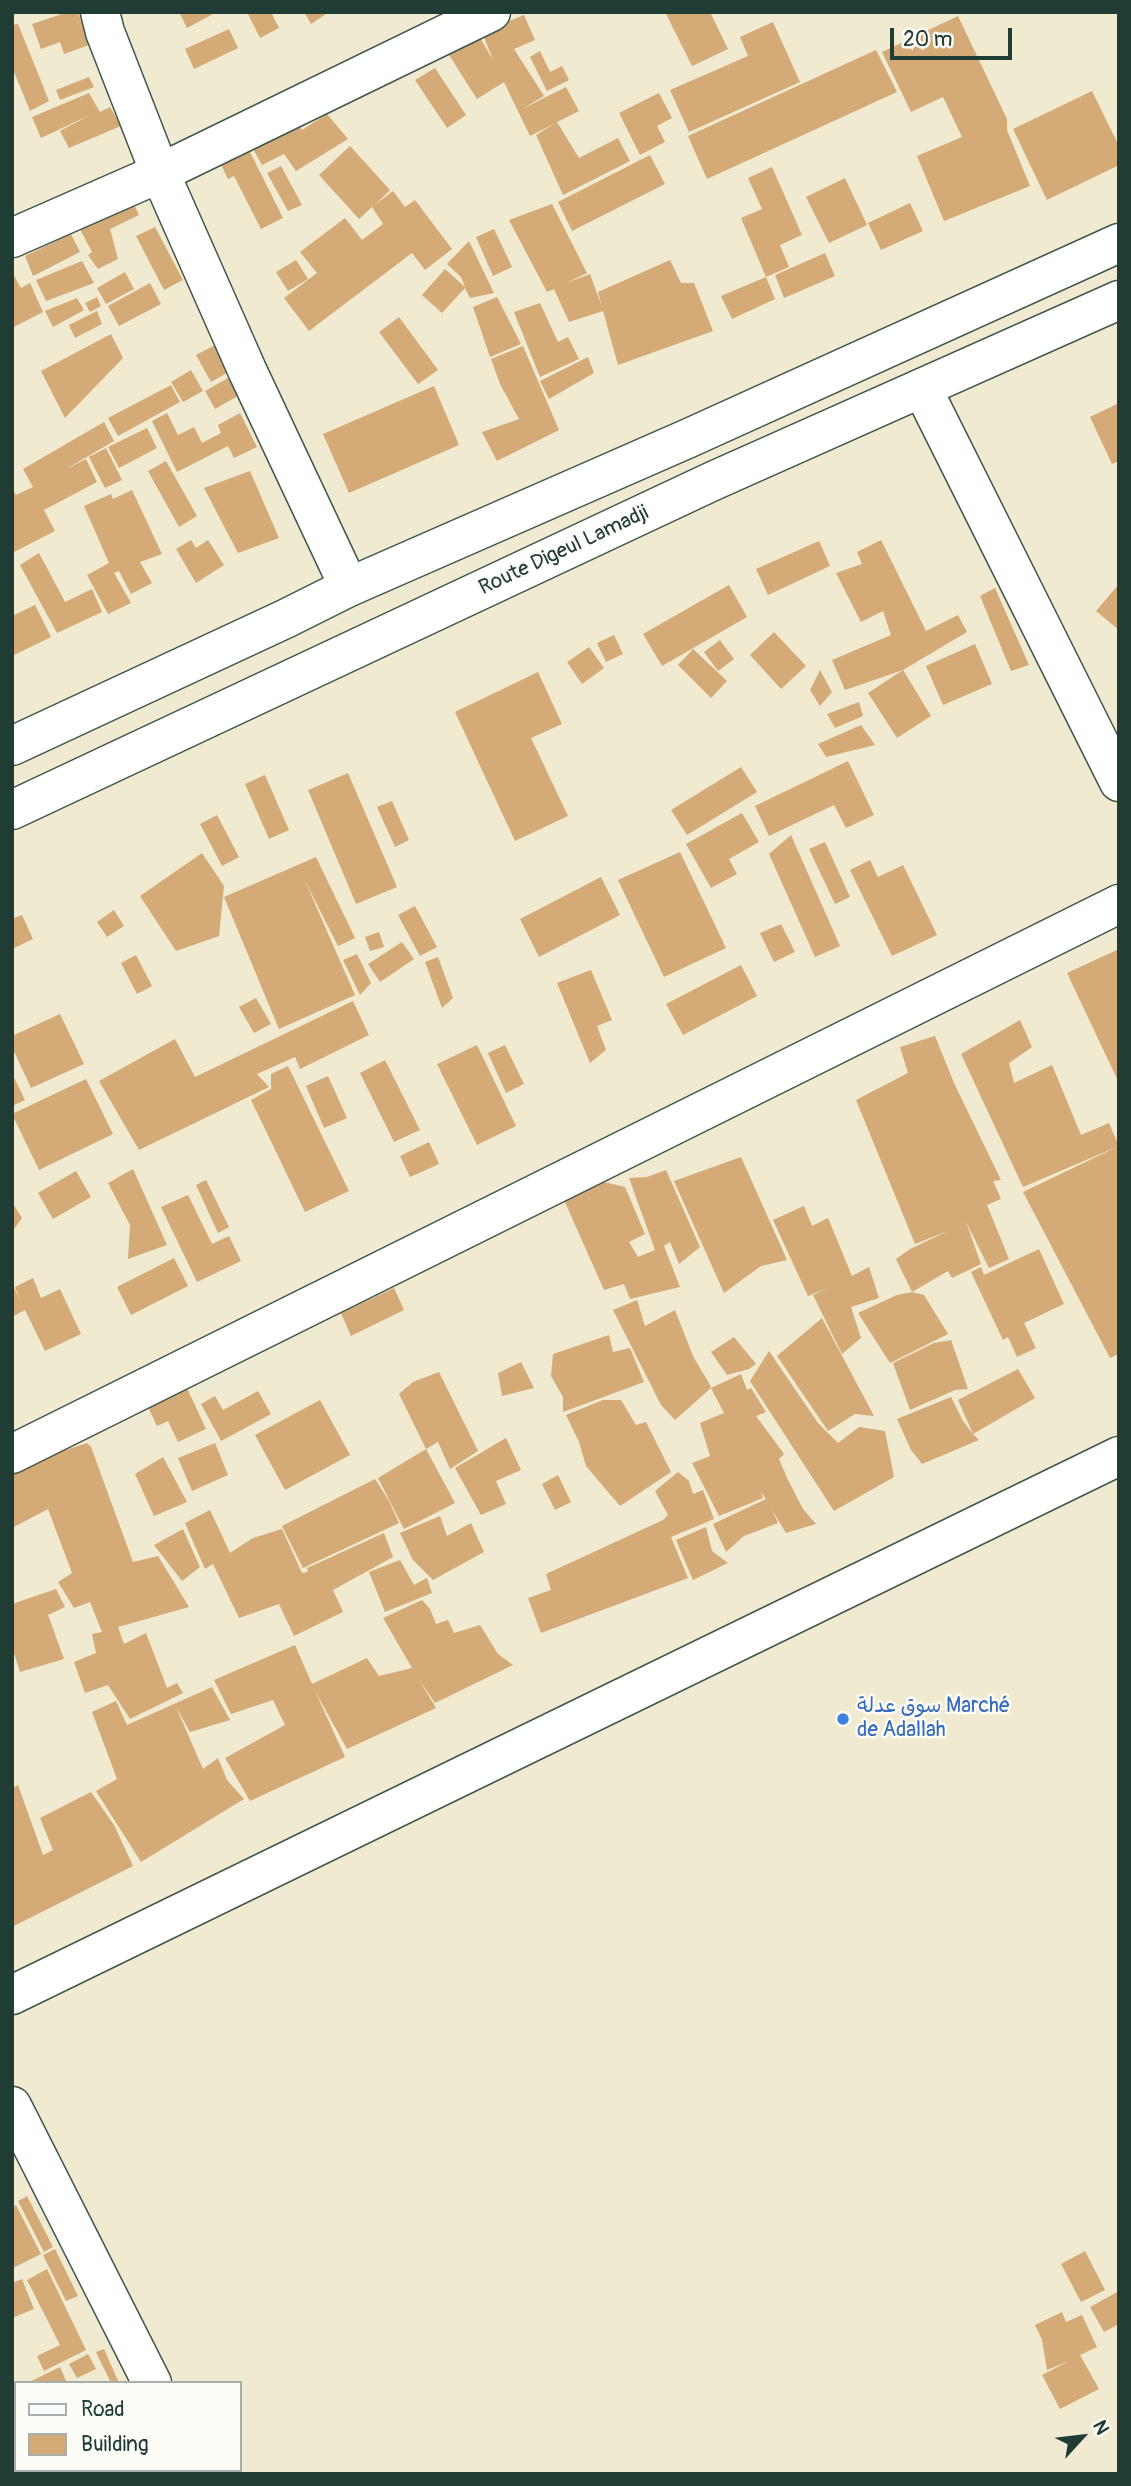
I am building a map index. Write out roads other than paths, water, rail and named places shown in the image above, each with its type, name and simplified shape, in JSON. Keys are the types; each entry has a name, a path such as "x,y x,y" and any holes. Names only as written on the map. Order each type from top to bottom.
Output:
{"street":[{"path":"100,12 105,32 160,173 247,370 349,587"},
{"path":"12,238 160,173 491,12"},
{"path":"12,746 349,587 689,438 1119,243"},
{"name":"Route Digeul Lamadji","path":"12,810 712,481 1119,300"},
{"path":"922,388 1119,782"},
{"path":"12,1454 1119,904"},
{"path":"12,1995 1119,1456"},
{"path":"12,2106 151,2381"}],"place":[{"name":"سوق عدلة Marché de Adallah","path":"843,1719"}]}
